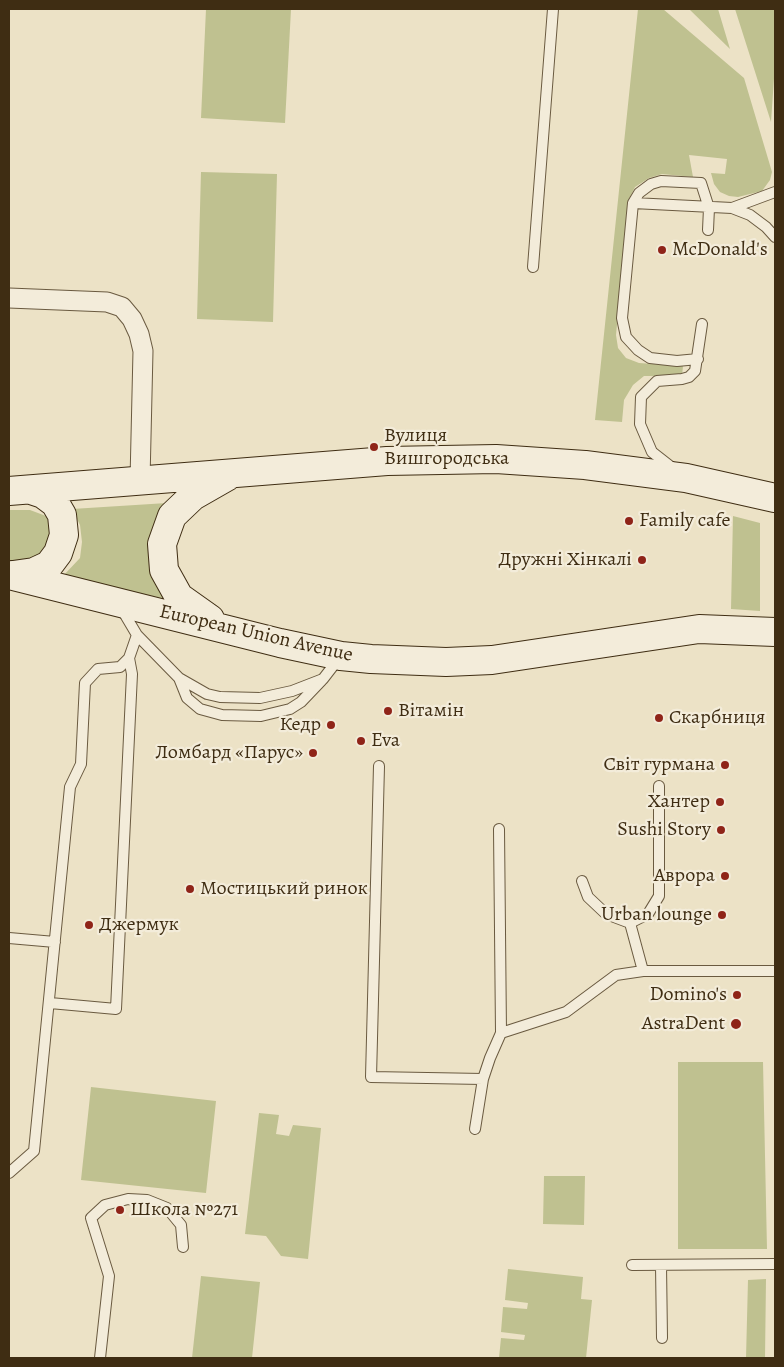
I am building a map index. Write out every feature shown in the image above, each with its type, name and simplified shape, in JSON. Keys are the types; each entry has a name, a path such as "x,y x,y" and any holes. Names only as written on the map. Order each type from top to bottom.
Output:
{"main road":[{"path":"20,491 387,460 496,459 585,465 686,478 775,498"},
{"path":"228,629 202,614 179,597 164,570 162,544 172,516 193,496 234,473"},
{"path":"9,575 34,572 49,565 58,552 64,535 62,515 55,503 43,494 20,491"},
{"name":"European Union Avenue","path":"9,575 341,656 446,662 492,660 699,629 775,632"}],"street":[{"path":"9,298 107,302 122,307 132,319 139,334 143,352 140,480"}],"lane":[{"path":"534,268 553,9"},
{"path":"698,359 677,361 650,358 638,350 626,337 622,318 633,203 639,193 651,184 661,181 701,183 709,208 708,230"},
{"path":"633,203 732,208 775,192"},
{"path":"732,208 750,215 766,227 775,237"},
{"path":"686,478 652,452 640,424 641,397 657,381 689,377 695,371 702,324"},
{"path":"118,603 137,635 179,678 207,694 242,699 260,698 292,691 323,679"},
{"path":"9,1173 34,1151 70,788 81,764 85,683 98,669 120,667 129,658 137,635"},
{"path":"179,678 187,698 200,710 222,715 261,716 290,708 301,702 323,679 341,656"},
{"path":"50,1003 116,1009 132,674 129,658"},
{"path":"379,766 371,1076 483,1079"},
{"path":"582,881 588,897 606,914 630,923 648,914 659,896 659,786"},
{"path":"475,1128 483,1079 501,1034 499,829"},
{"path":"630,923 642,971"},
{"path":"9,938 54,942"},
{"path":"501,1034 566,1012 616,975 642,971 775,971"},
{"path":"100,1358 109,1276 91,1218 105,1205 128,1199 148,1200 167,1208 180,1225 183,1247"},
{"path":"632,1265 775,1264"},
{"path":"661,1265 662,1338"}],"green space":[{"path":"206,9 291,9 285,123 201,118"},
{"path":"638,9 663,9 744,78 772,172 770,180 762,191 738,197 729,196 720,192 714,184 711,173 725,174 727,159 689,155 693,177 662,174 649,178 635,187 629,199 616,335 618,348 626,358 639,363 683,366 682,376 644,376 633,385 624,400 622,422 595,420"},
{"path":"689,9 718,9 730,49"},
{"path":"735,9 775,9 775,64 771,122"},
{"path":"201,172 277,174 273,322 197,319"},
{"path":"167,503 154,528 148,557 155,581 166,599 63,576 80,558 82,542 80,525 72,509"},
{"path":"9,510 30,510 46,516 52,530 43,561 9,564"},
{"path":"733,516 760,523 760,611 731,609"},
{"path":"678,1062 763,1062 767,1249 678,1249"},
{"path":"91,1087 216,1101 206,1193 81,1180"},
{"path":"259,1113 279,1115 276,1134 289,1136 293,1125 321,1128 308,1259 281,1256 266,1236 245,1234"},
{"path":"544,1176 585,1176 584,1225 543,1224"},
{"path":"508,1269 583,1277 581,1299 592,1300 586,1358 499,1358 501,1338 524,1340 525,1335 501,1332 503,1307 527,1309 528,1303 505,1300"},
{"path":"201,1276 260,1282 252,1358 192,1358"},
{"path":"766,1279 765,1358 746,1358 748,1280"}],"place":[{"name":"McDonald's","path":"662,250"},
{"name":"Вулиця Вишгородська","path":"374,447"},
{"name":"Family cafe","path":"629,521"},
{"name":"Дружні Хінкалі","path":"642,560"},
{"name":"Вітамін","path":"388,711"},
{"name":"Скарбниця","path":"659,718"},
{"name":"Кедр","path":"331,725"},
{"name":"Eva","path":"361,741"},
{"name":"Ломбард «Парус»","path":"313,753"},
{"name":"Світ гурмана","path":"725,765"},
{"name":"Хантер","path":"720,802"},
{"name":"Sushi Story","path":"721,830"},
{"name":"Аврора","path":"725,876"},
{"name":"Мостицький ринок","path":"190,889"},
{"name":"Urban lounge","path":"722,915"},
{"name":"Джермук","path":"89,925"},
{"name":"Domino's","path":"737,995"},
{"name":"AstraDent","path":"736,1024"},
{"name":"Школа №271","path":"120,1210"}]}
